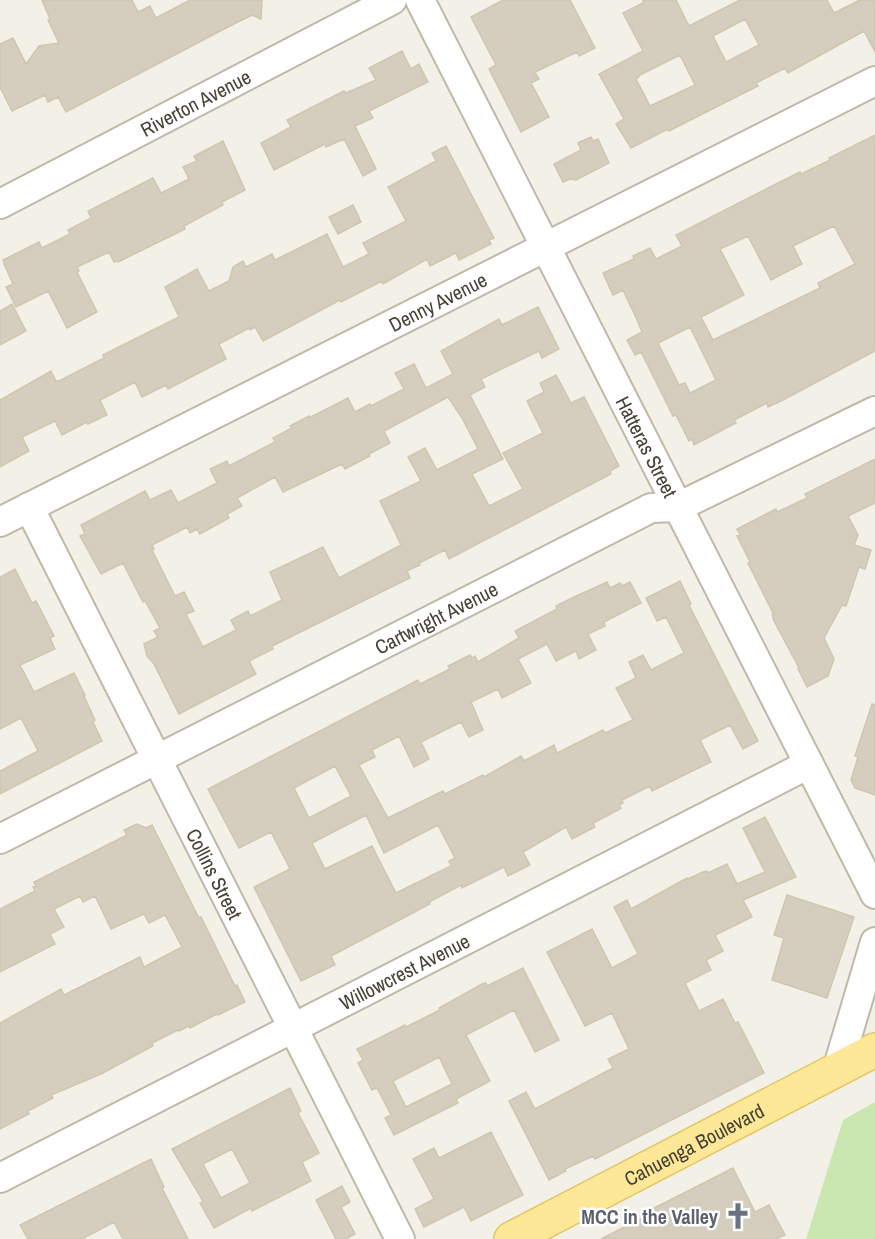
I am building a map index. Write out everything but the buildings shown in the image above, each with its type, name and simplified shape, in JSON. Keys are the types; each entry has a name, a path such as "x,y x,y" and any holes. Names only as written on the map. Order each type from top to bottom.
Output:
{"main road":[{"name":"Cahuenga Boulevard","path":"511,1239 875,1050"}],"street":[{"name":"Riverton Avenue","path":"0,204 392,0"},
{"name":"Hatteras Street","path":"420,0 875,894"},
{"name":"Denny Avenue","path":"0,522 875,81"},
{"name":"Cartwright Avenue","path":"0,839 651,508 678,507 875,411"},
{"name":"Collins Street","path":"29,507 400,1239"},
{"name":"Willowcrest Avenue","path":"0,1178 809,764"},
{"path":"837,1070 875,942"}],"green space":[{"path":"875,1102 875,1239 806,1239 843,1120"}],"place":[{"name":"MCC in the Valley","path":"738,1216"}]}
